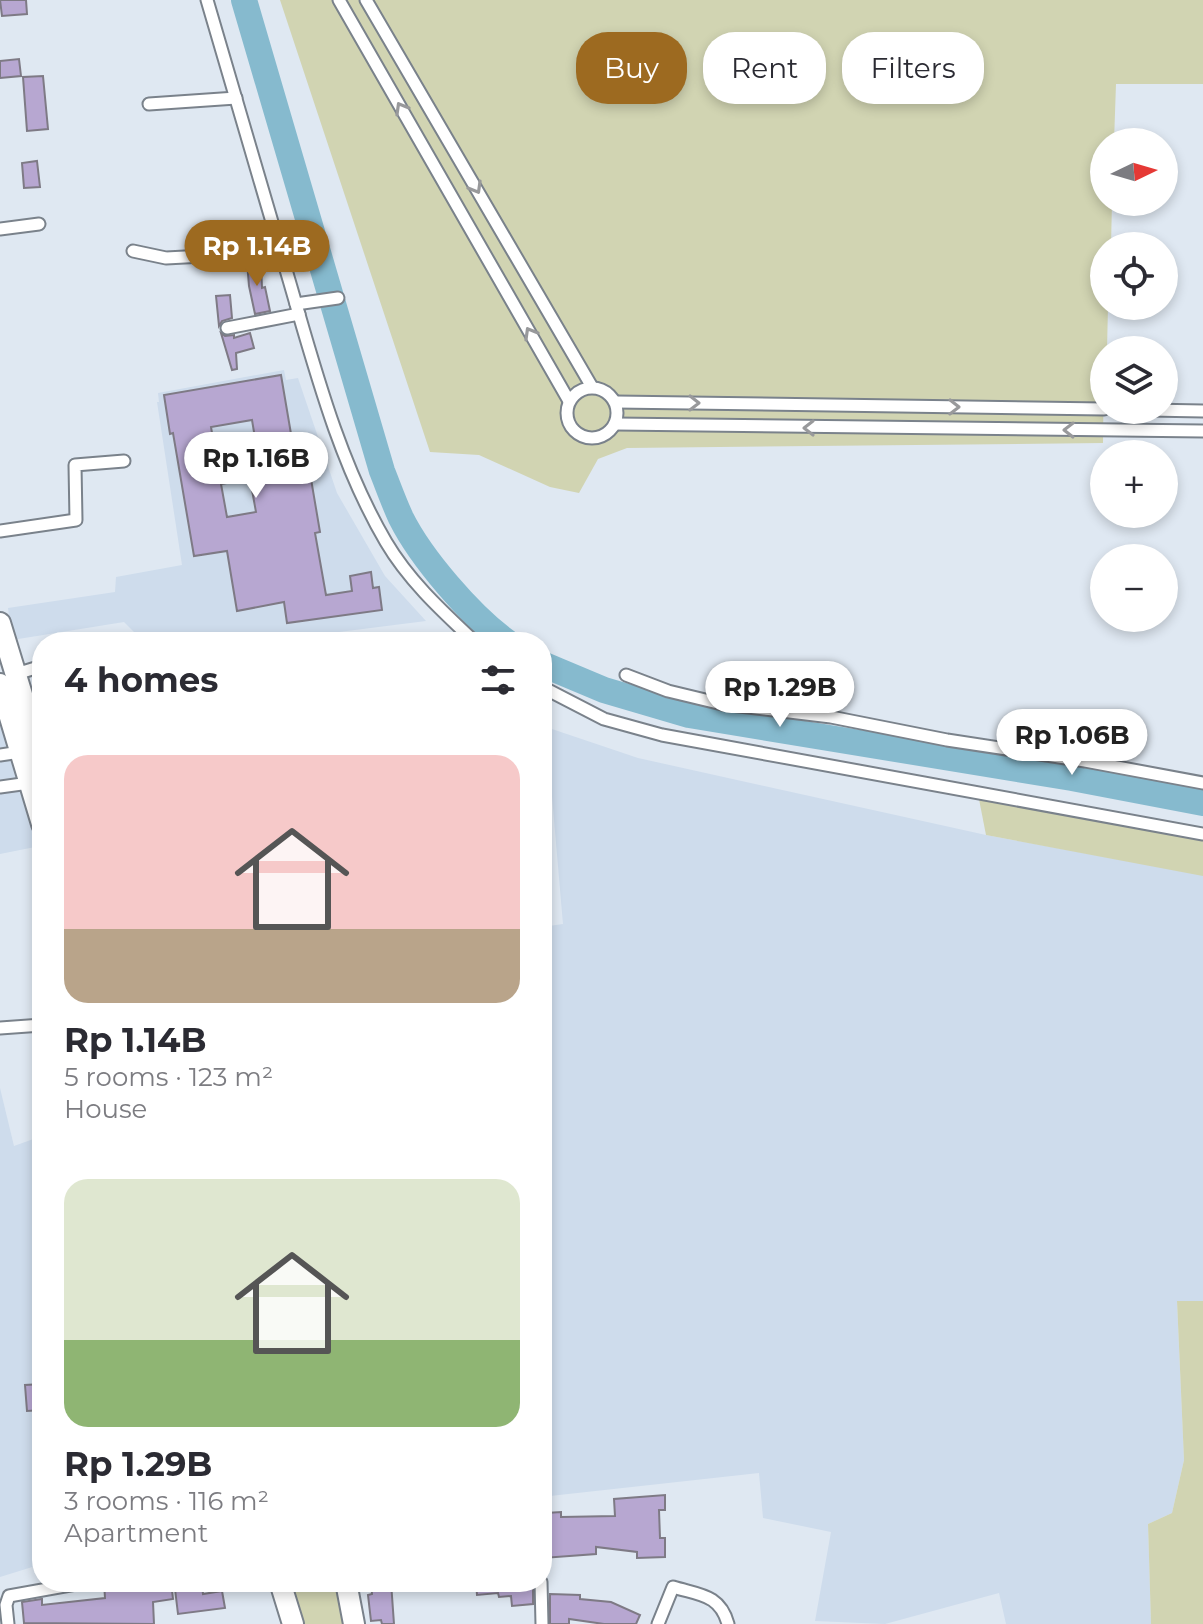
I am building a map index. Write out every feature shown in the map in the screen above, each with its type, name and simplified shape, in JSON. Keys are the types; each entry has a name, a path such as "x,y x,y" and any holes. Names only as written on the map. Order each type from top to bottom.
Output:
{"highway":[{"path":"0,623 8,679 10,754 32,792"},
{"path":"8,679 32,736"},
{"path":"283,1592 293,1624"},
{"path":"348,1592 354,1624"}],"street":[{"path":"207,0 297,309 341,446 387,544 411,578 465,632"},
{"path":"339,0 569,401"},
{"path":"366,0 592,387"},
{"path":"149,104 236,98"},
{"path":"0,229 39,224"},
{"path":"133,251 166,258 281,252"},
{"path":"227,328 337,298"},
{"path":"592,387 606,391 616,402 616,424 607,434 595,439 582,437 571,428 566,414 569,401 578,391 592,387"},
{"path":"616,402 1090,409"},
{"path":"1178,411 1203,411"},
{"path":"616,424 1203,431"},
{"path":"0,531 76,520 75,465 124,461"},
{"path":"8,679 32,670"},
{"path":"626,675 668,691 722,704 831,717 1203,783"},
{"path":"552,693 604,719 662,735 1203,834"},
{"path":"0,787 29,783"},
{"path":"0,1028 32,1026"},
{"path":"658,1624 673,1587 710,1598 719,1604 728,1624"},
{"path":"8,1624 6,1605 9,1596 32,1592"},
{"path":"541,1592 542,1624"}],"shaded area":[{"path":"284,370 286,380 298,378 337,493 385,576 426,621 339,632 134,632 124,622 62,632 32,632 32,637 12,640 8,608 115,592 116,577 182,565 158,393"},
{"path":"0,717 32,820 32,848 0,854"},
{"path":"552,729 638,758 986,835 1203,875 1203,1301 1177,1302 1184,1460 1172,1513 1148,1524 1151,1624 1006,1624 999,1593 885,1624 815,1621 831,1532 763,1518 759,1473 552,1496 552,926 563,924 552,797"},
{"path":"0,1088 14,1146 32,1140 32,1567 0,1577"}],"green space":[{"path":"280,0 1203,0 1203,84 1116,84 1114,128 1090,128 1090,216 1112,216 1111,232 1090,232 1090,320 1108,320 1107,336 1090,336 1090,424 1103,424 1103,440 1090,440 1090,443 627,448 598,459 579,493 550,487 479,455 430,452"},
{"path":"977,789 1203,833 1203,876 986,835"},
{"path":"1177,1301 1203,1301 1203,1624 1151,1624 1148,1524 1172,1513 1184,1460"},
{"path":"283,1592 349,1592 354,1624 293,1624"}],"building":[{"path":"0,0 26,0 27,14 2,16"},
{"path":"19,59 21,76 0,78 0,61"},
{"path":"43,76 48,129 27,131 23,77"},
{"path":"37,161 40,187 24,188 22,163"},
{"path":"238,232 239,246 212,247 211,233"},
{"path":"247,262 261,262 262,288 265,287 270,311 255,314"},
{"path":"230,295 232,318 222,321 219,326 216,296"},
{"path":"221,333 234,335 234,338 250,333 254,348 236,353 237,369 232,370"},
{"path":"281,375 299,481 311,479 320,532 315,533 326,595 352,591 350,576 371,572 373,588 379,587 382,610 287,623 284,602 237,611 227,551 194,556 164,395","holes":["252,420 257,450 216,457 211,427","250,479 256,512 227,517 221,484"]},
{"path":"25,1385 32,1385 32,1411 27,1411"},
{"path":"665,1495 665,1510 659,1510 660,1538 665,1538 665,1557 637,1558 637,1552 596,1547 596,1554 552,1557 552,1513 561,1512 561,1517 615,1516 614,1499"},
{"path":"105,1592 172,1592 173,1599 153,1602 154,1624 24,1623 22,1602 42,1599 42,1605 105,1598"},
{"path":"175,1592 222,1592 225,1608 178,1614"},
{"path":"392,1592 394,1624 371,1621 368,1595"},
{"path":"477,1592 533,1592 533,1604 512,1606 511,1596 499,1597 498,1593 477,1595"},
{"path":"550,1594 580,1595 580,1599 611,1602 640,1615 636,1624 569,1619 569,1624 550,1624"}],"waterway":[{"path":"244,0 382,471 401,518 421,550 448,585 494,632"},
{"path":"552,668 604,690 689,715 1072,778 1203,803"}]}
